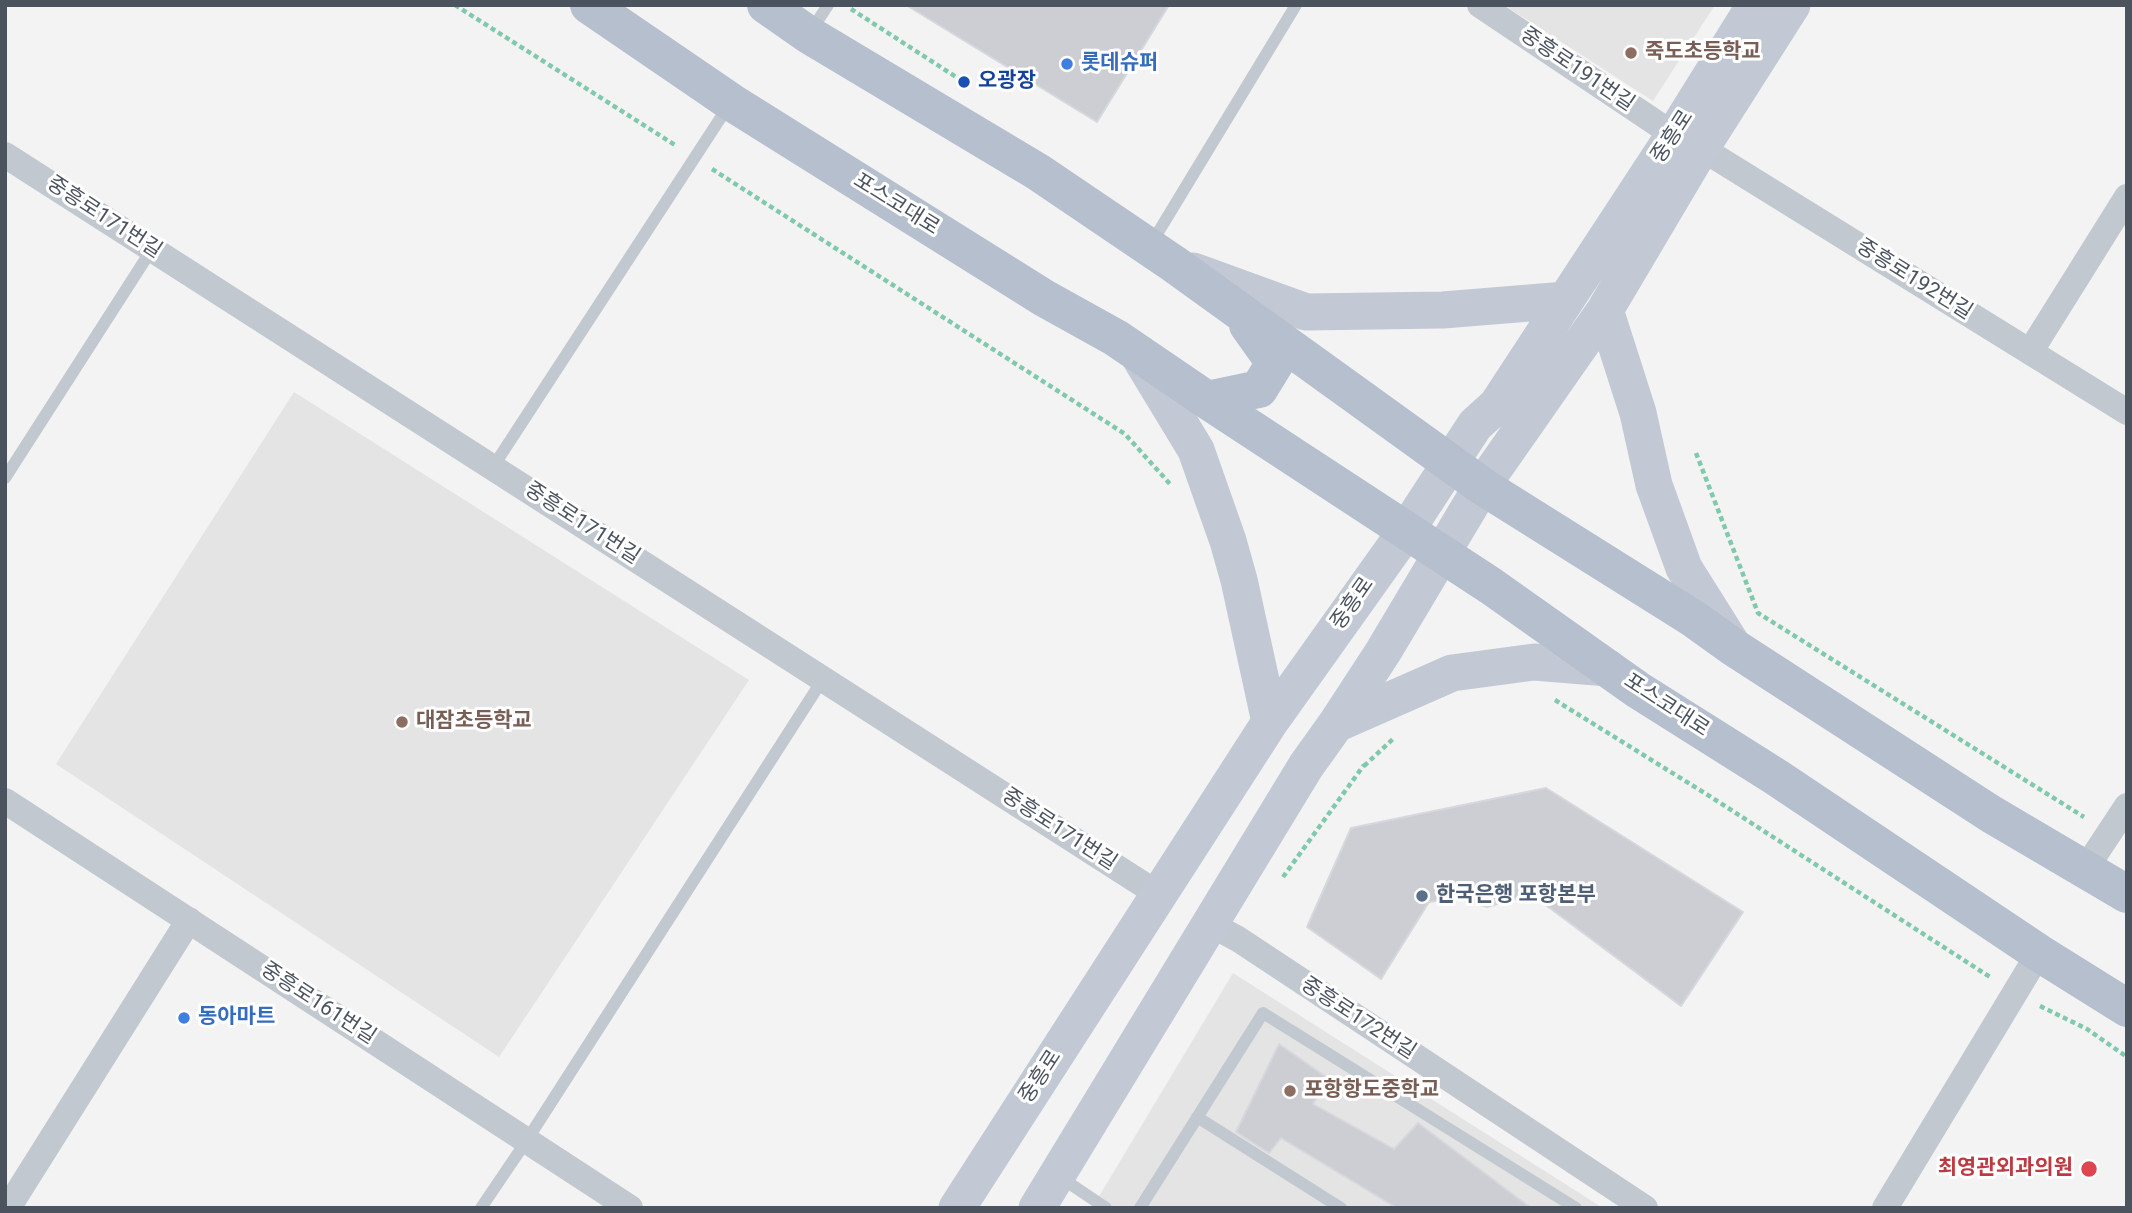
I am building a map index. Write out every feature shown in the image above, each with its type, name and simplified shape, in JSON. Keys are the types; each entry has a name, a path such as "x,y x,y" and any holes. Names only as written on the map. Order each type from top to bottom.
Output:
{"main road":[{"name":"포스코대로","path":"589,5 731,102 1044,298 1116,338 1139,356 1491,586 1638,690 1776,777 2039,953 2127,1008"},
{"path":"766,5 819,20 1161,256 1482,486 1694,619 1991,814 2127,894"},
{"name":"중흥로","path":"1037,1208 1306,766 1336,724 1482,486 1605,310 1755,5"},
{"name":"중흥로","path":"957,1208 1270,722 1406,531 1475,425 1497,404 1566,300 1792,5"},
{"path":"1161,256 1306,312 1443,310 1566,300"},
{"path":"1206,400 1259,389 1275,363 1237,310"},
{"path":"1605,310 1638,413 1654,485 1684,568 1733,647"},
{"path":"1139,356 1196,450 1239,580 1270,722"},
{"path":"1336,724 1452,673 1534,662 1608,668"}],"street":[{"name":"중흥로191번길","path":"1480,5 1688,141"},
{"name":"중흥로192번길","path":"1688,141 2127,412"},
{"name":"중흥로171번길","path":"5,155 1158,894"},
{"path":"2030,352 2127,197"},
{"name":"중흥로161번길","path":"5,800 630,1208"},
{"path":"2086,868 2127,806"},
{"path":"8,1208 188,920"},
{"name":"중흥로172번길","path":"1210,924 1238,939 1645,1208"},
{"path":"1885,1208 2039,953"}],"lane":[{"path":"1161,256 1296,5"},
{"path":"493,467 731,102"},
{"path":"5,478 152,249"},
{"path":"481,1208 822,679"},
{"path":"1140,1208 1263,1013 1576,1208"},
{"path":"1197,1117 1342,1208"},
{"path":"1057,1175 1106,1208"}],"path":[{"path":"455,5 1125,434 1173,488"},
{"path":"844,5 975,89"},
{"path":"1696,453 1758,613 2109,832"},
{"path":"1550,697 1712,797 2014,993 2087,1029 2127,1057"},
{"path":"1364,766 1398,734"}],"shaded area":[{"name":"죽도초등학교","path":"1504,5 1715,5 1653,101"},
{"name":"대잠초등학교","path":"294,392 749,680 499,1057 56,764"},
{"name":"포항항도중학교","path":"1233,973 1603,1208 1092,1208"}],"building":[{"name":"롯데슈퍼","path":"906,5 1169,5 1097,122"},
{"name":"한국은행 포항본부","path":"1546,788 1743,912 1681,1006 1531,894 1487,907 1457,898 1429,902 1381,979 1307,927 1351,828"},
{"path":"1279,1044 1329,1079 1313,1104 1394,1149 1418,1123 1531,1208 1397,1208 1281,1138 1269,1153 1236,1132"}],"place":[{"name":"죽도초등학교","path":"1631,53"},
{"name":"롯데슈퍼","path":"1067,64"},
{"name":"오광장","path":"964,82"},
{"name":"대잠초등학교","path":"402,722"},
{"name":"한국은행 포항본부","path":"1422,896"},
{"name":"동아마트","path":"184,1018"},
{"name":"포항항도중학교","path":"1290,1091"},
{"name":"최영관외과의원","path":"2089,1169"}]}
